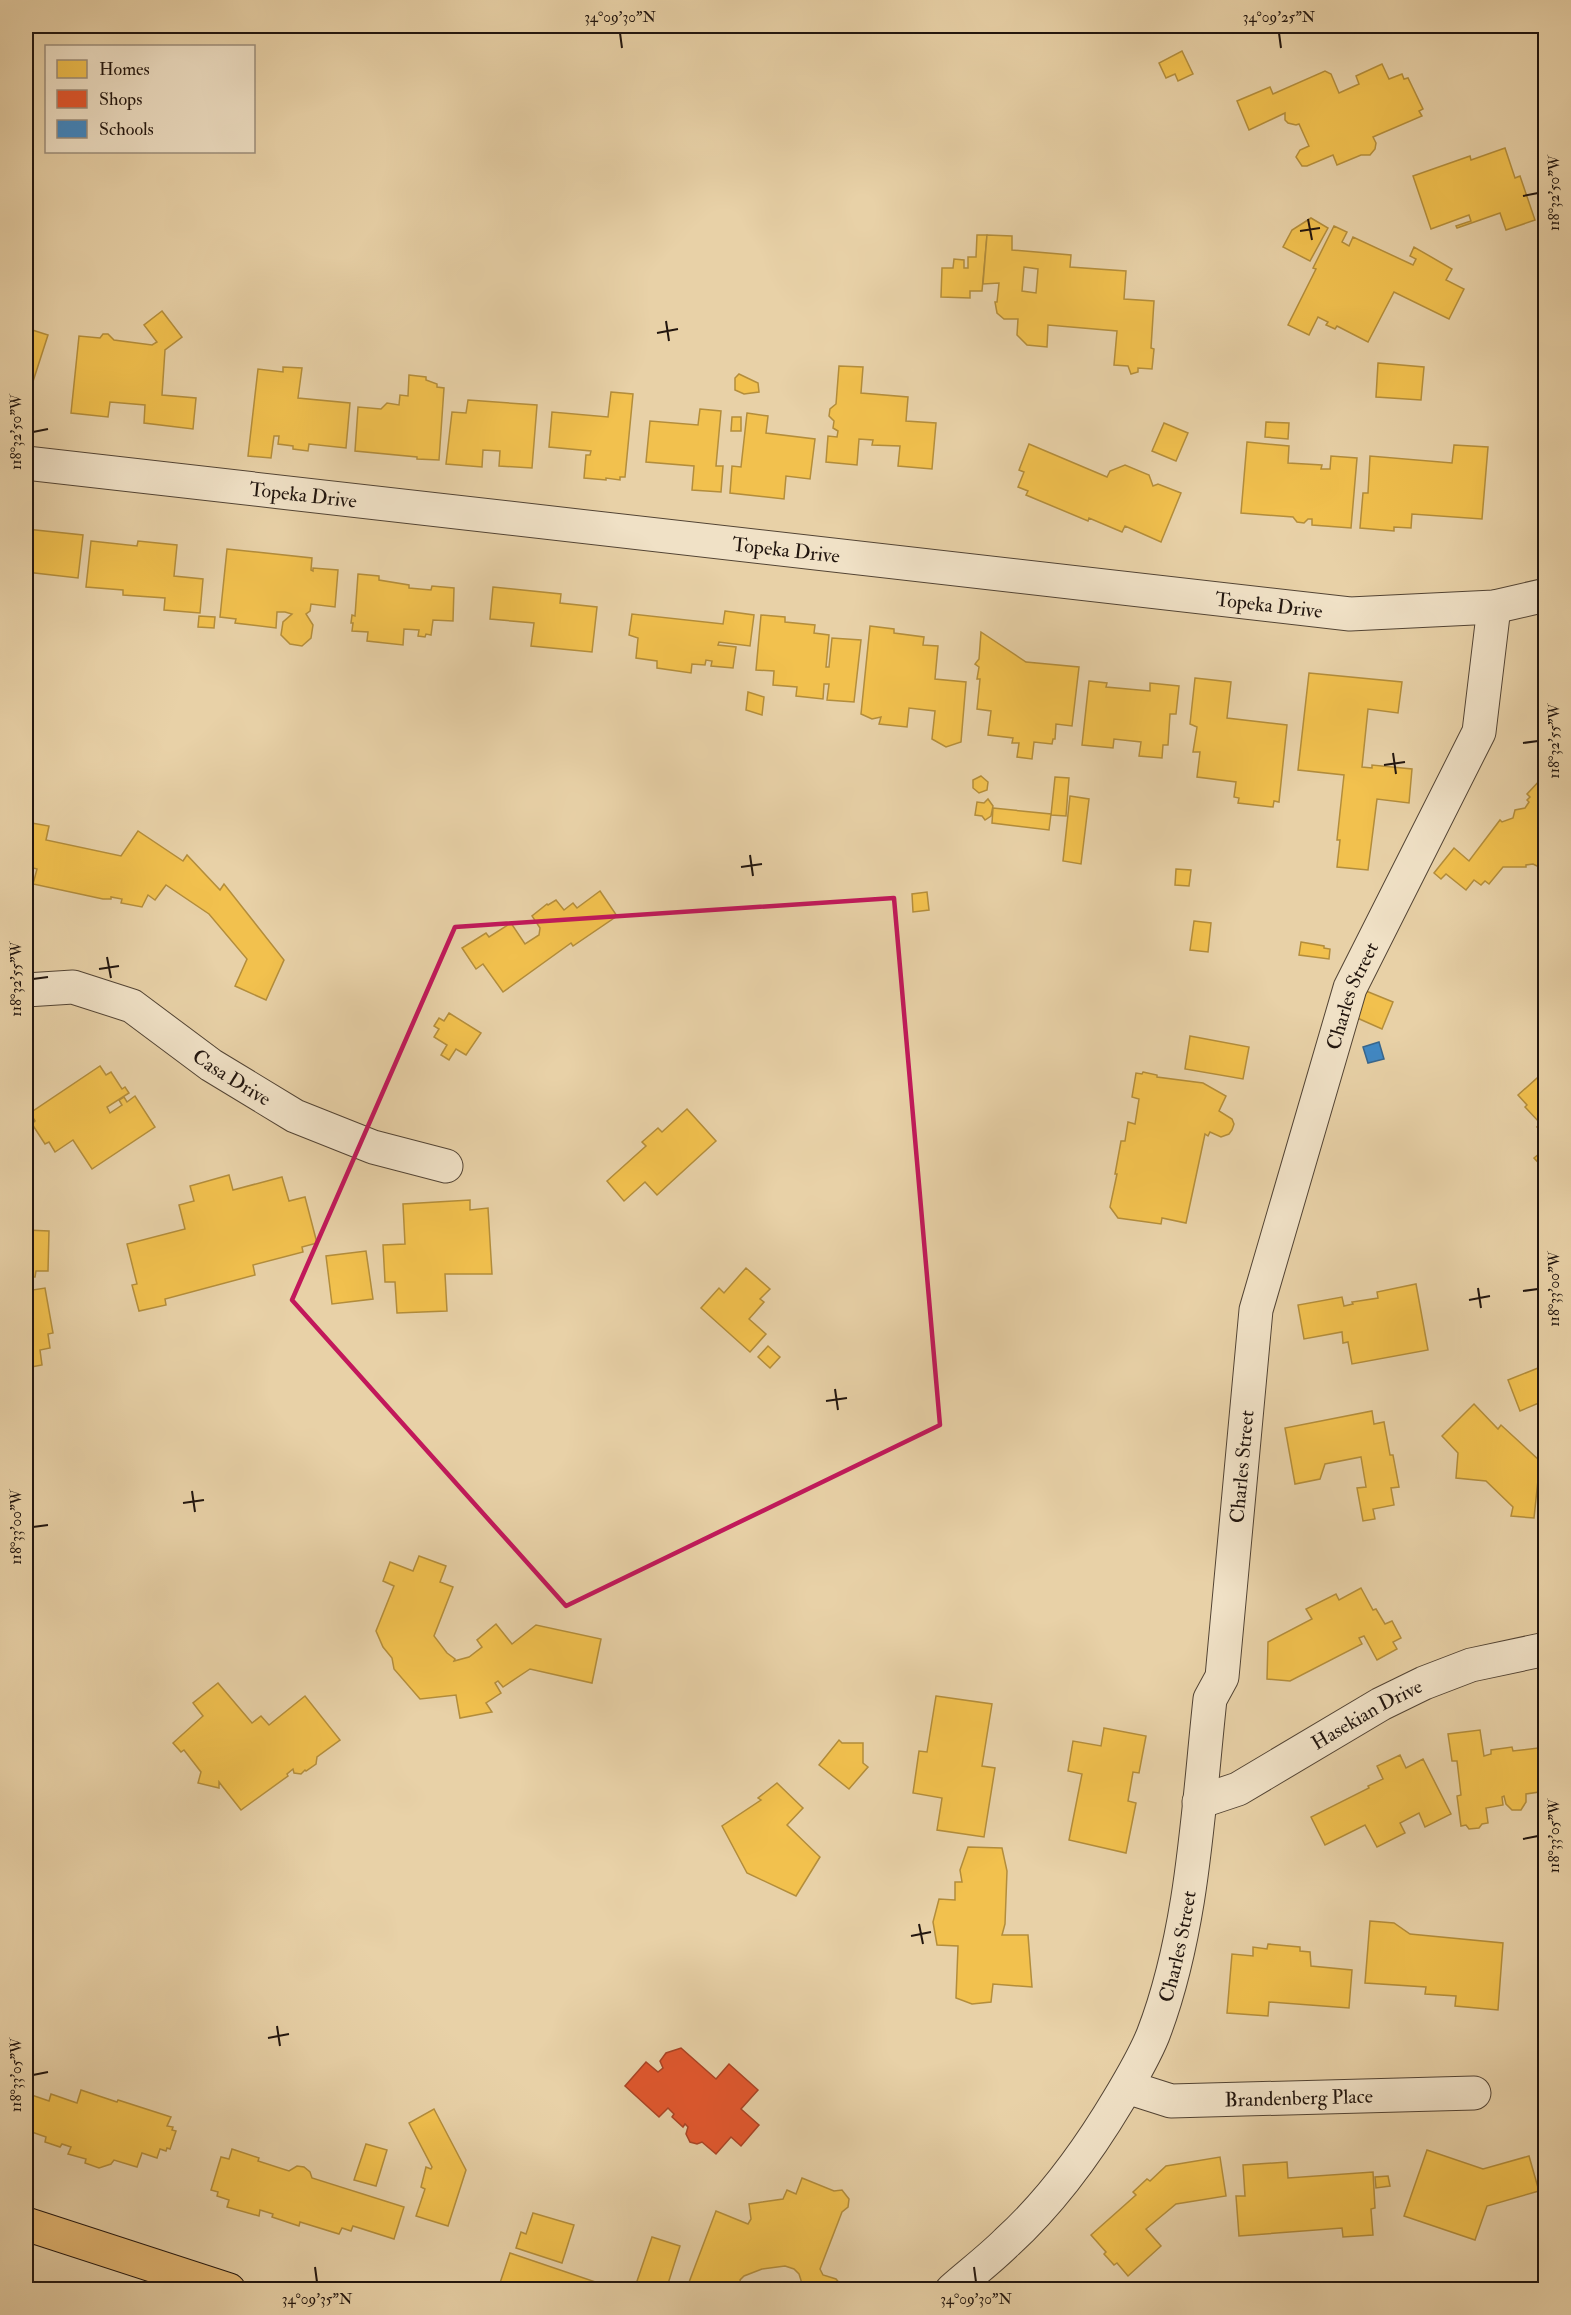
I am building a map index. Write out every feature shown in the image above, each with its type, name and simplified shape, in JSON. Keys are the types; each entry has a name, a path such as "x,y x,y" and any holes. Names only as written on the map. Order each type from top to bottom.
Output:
{"main road":[{"path":"26,2224 229,2289"}],"street":[{"name":"Topeka Drive","path":"26,463 1350,614 1494,607 1545,595"},
{"name":"Charles Street","path":"952,2289 1009,2241 1059,2186 1095,2139 1127,2086 1153,2036 1175,1965 1186,1905 1210,1700 1222,1677 1256,1310 1350,988 1479,732 1494,607"},
{"name":"Casa Drive","path":"26,990 73,987 132,1006 211,1065 295,1116 373,1147 446,1166"},
{"name":"Hasekian Drive","path":"1199,1802 1238,1789 1381,1704 1424,1683 1471,1665 1545,1649"},
{"name":"Brandenberg Place","path":"1127,2086 1171,2101 1474,2093"}],"highlighted area":[{"path":"894,898 940,1425 566,1606 292,1300 455,927"}],"building: Homes":[{"path":"1182,51 1193,74 1178,81 1175,74 1166,78 1159,63"},
{"path":"1382,64 1389,79 1402,74 1404,79 1408,78 1423,109 1419,111 1422,116 1373,137 1376,143 1375,149 1370,155 1361,155 1337,165 1333,155 1302,166 1296,157 1300,150 1309,146 1299,124 1288,123 1285,120 1285,113 1249,130 1237,101 1270,87 1273,94 1325,71 1331,74 1339,93 1359,84 1356,76"},
{"path":"1505,148 1515,178 1520,176 1535,220 1506,230 1500,213 1457,228 1456,226 1471,221 1469,215 1431,229 1413,176 1470,156 1471,160"},
{"path":"1311,218 1328,228 1310,261 1283,247 1292,230"},
{"path":"1334,226 1347,232 1342,242 1349,246 1353,237 1413,265 1416,259 1410,256 1414,247 1452,269 1446,280 1464,289 1449,319 1394,292 1368,342 1337,326 1335,329 1326,325 1328,322 1318,317 1309,335 1288,325"},
{"path":"977,235 987,235 982,291 970,291 970,298 941,297 942,268 953,268 954,259 964,260 964,268 968,268 968,257 976,257"},
{"path":"987,235 1012,236 1012,250 1071,255 1070,267 1126,271 1124,299 1154,301 1152,369 1138,368 1138,372 1131,374 1128,366 1114,365 1117,331 1048,325 1047,347 1027,345 1017,335 1018,319 1004,319 997,313 995,302 997,302 999,283 983,284","holes":["1024,267 1038,269 1036,293 1022,291"]},
{"path":"162,311 182,337 165,350 162,395 196,398 193,429 144,423 145,405 110,402 108,417 71,413 79,336 100,338 103,334 108,334 114,340 152,345 157,342 144,325"},
{"path":"26,328 48,335 27,400 26,399"},
{"path":"1378,363 1424,367 1421,400 1376,397"},
{"path":"839,366 863,367 861,393 908,397 906,421 936,423 932,469 898,466 900,446 872,445 873,440 859,439 857,465 826,462 828,436 837,437 838,431 833,428 834,421 829,416 830,409 836,404"},
{"path":"283,367 302,368 298,398 350,403 346,448 309,444 308,451 293,449 293,446 278,444 279,436 274,436 271,458 248,456 258,369 283,372"},
{"path":"739,374 758,383 759,392 744,394 735,390 735,378"},
{"path":"409,375 426,377 426,380 437,384 437,387 444,388 439,460 355,451 358,407 381,409 387,403 399,405 400,395 408,396"},
{"path":"611,392 633,394 625,477 620,477 620,480 584,478 586,455 590,455 591,451 549,447 552,412 608,417"},
{"path":"468,400 537,405 532,468 499,466 500,451 483,450 482,467 446,464 452,412 466,413"},
{"path":"700,409 721,411 716,466 723,466 721,492 692,490 694,466 646,462 650,421 698,425"},
{"path":"747,413 768,416 766,433 815,439 810,479 786,476 784,499 730,493 732,466 741,467"},
{"path":"732,417 741,417 741,431 731,431"},
{"path":"1266,422 1289,423 1288,439 1265,437"},
{"path":"1164,423 1188,433 1176,461 1152,451"},
{"path":"1247,442 1289,446 1288,463 1322,465 1321,469 1330,469 1331,456 1357,458 1351,528 1312,525 1312,519 1304,523 1297,522 1293,517 1241,513"},
{"path":"1029,444 1107,477 1110,471 1125,465 1149,475 1153,486 1158,484 1181,493 1161,542 1125,526 1122,532 1089,518 1088,521 1026,495 1028,491 1018,487 1024,472 1019,470"},
{"path":"1454,445 1488,447 1482,519 1412,514 1411,528 1394,527 1394,531 1360,528 1363,493 1368,493 1370,456 1452,463"},
{"path":"26,529 83,535 78,578 26,572"},
{"path":"91,541 137,546 138,541 177,545 174,576 203,579 200,613 164,610 165,598 123,595 123,590 86,587"},
{"path":"227,549 312,558 311,570 313,571 313,568 338,570 335,607 311,604 310,611 306,614 313,625 311,638 302,646 290,644 281,635 283,622 292,614 277,612 276,628 235,623 236,619 220,617"},
{"path":"358,574 379,576 379,580 409,585 409,588 431,590 432,586 454,588 453,621 433,620 431,635 426,634 425,637 418,636 419,630 404,629 403,645 367,641 368,632 352,631 353,623 351,623 352,615 355,616"},
{"path":"493,587 561,594 560,603 597,607 592,652 531,646 534,623 490,619"},
{"path":"725,611 754,615 750,646 719,642 718,645 736,647 733,668 711,666 712,661 706,660 705,665 692,664 691,673 657,668 657,661 636,658 638,638 629,635 632,614 723,624"},
{"path":"761,615 785,617 785,622 815,625 814,633 829,635 826,667 829,667 832,638 861,640 854,702 827,700 829,684 824,684 823,699 796,696 797,687 773,685 774,671 756,670"},
{"path":"199,616 215,617 214,628 198,627"},
{"path":"870,626 894,629 894,633 924,637 923,645 938,646 935,679 966,682 961,742 946,747 932,739 935,711 909,708 907,727 879,724 881,717 872,719 861,714"},
{"path":"981,632 1026,662 1079,667 1072,726 1056,724 1055,739 1052,744 1034,742 1032,759 1017,757 1019,743 1012,743 1013,738 988,735 991,711 977,709 980,679 977,679 979,667 975,664 979,659"},
{"path":"1309,673 1402,682 1398,713 1368,709 1362,767 1372,768 1372,765 1412,769 1409,803 1377,799 1368,870 1337,867 1340,840 1337,840 1344,775 1298,770"},
{"path":"1195,678 1231,682 1227,718 1287,725 1279,802 1274,801 1273,807 1238,803 1239,798 1234,797 1236,782 1197,777 1200,752 1193,752 1197,727 1190,724"},
{"path":"1089,681 1107,683 1106,687 1150,691 1150,683 1179,686 1176,714 1170,714 1168,745 1163,745 1162,758 1139,756 1141,742 1114,739 1113,748 1082,745"},
{"path":"748,692 764,697 762,715 746,710"},
{"path":"981,776 988,782 987,790 979,793 973,788 973,780"},
{"path":"1055,777 1069,778 1066,816 1051,815"},
{"path":"1542,778 1546,781 1546,862 1543,866 1533,864 1526,865 1526,867 1503,867 1489,884 1485,881 1481,885 1474,880 1466,890 1446,874 1441,879 1434,873 1454,848 1469,861 1500,820 1502,822 1513,818 1515,810 1525,808 1530,797 1527,794"},
{"path":"1070,796 1089,799 1081,864 1063,861"},
{"path":"988,799 993,806 991,816 985,820 982,816 975,815 977,802 984,803"},
{"path":"993,808 1051,814 1049,830 992,823"},
{"path":"26,822 49,826 46,840 121,856 138,831 183,861 187,855 220,890 224,884 284,960 266,1000 235,986 247,959 209,914 166,885 155,900 148,895 142,907 121,903 122,899 111,897 111,899 103,899 33,884 37,869 26,866"},
{"path":"1176,869 1191,870 1189,886 1175,885"},
{"path":"600,891 617,916 573,946 571,943 503,992 483,964 476,969 462,948 486,933 489,937 511,923 525,944 539,935 540,928 532,916 547,904 556,900 564,910 573,903 577,908"},
{"path":"927,892 929,910 913,912 912,894"},
{"path":"1194,921 1211,923 1208,952 1190,950"},
{"path":"1301,942 1330,949 1329,959 1299,955"},
{"path":"1366,991 1393,1002 1382,1029 1355,1017"},
{"path":"449,1013 481,1033 466,1055 456,1049 449,1060 441,1055 447,1045 434,1037 439,1029 434,1026 439,1018 444,1021"},
{"path":"1190,1036 1249,1047 1243,1079 1185,1069"},
{"path":"100,1066 106,1075 111,1072 122,1089 125,1087 129,1093 107,1107 110,1113 122,1105 119,1100 124,1097 127,1102 135,1096 155,1127 92,1169 73,1140 55,1152 49,1142 45,1144 32,1124 35,1121 30,1113"},
{"path":"1546,1070 1546,1137 1537,1127 1540,1123 1525,1107 1527,1105 1518,1095"},
{"path":"1143,1072 1157,1075 1157,1077 1203,1083 1226,1096 1219,1111 1232,1119 1234,1124 1229,1134 1221,1137 1210,1132 1208,1136 1205,1134 1186,1223 1162,1218 1161,1224 1118,1218 1110,1207 1121,1141 1125,1141 1128,1122 1135,1124 1139,1099 1132,1097 1136,1073 1142,1074"},
{"path":"687,1109 716,1141 657,1195 645,1182 624,1201 607,1181 646,1146 642,1142 658,1128 662,1132"},
{"path":"1546,1148 1546,1171 1534,1158"},
{"path":"229,1175 233,1190 282,1177 289,1201 305,1197 317,1243 302,1247 303,1252 253,1265 255,1275 165,1299 166,1305 139,1311 132,1285 137,1284 127,1244 185,1229 179,1205 194,1201 190,1186"},
{"path":"470,1200 470,1210 488,1208 492,1274 445,1274 447,1311 397,1313 395,1282 385,1282 383,1245 405,1244 403,1204"},
{"path":"26,1230 49,1231 48,1271 36,1271 35,1277 26,1277"},
{"path":"366,1251 373,1299 332,1304 326,1256"},
{"path":"746,1268 770,1289 760,1299 764,1302 749,1319 766,1334 750,1352 701,1308 719,1288 724,1293"},
{"path":"32,1284 33,1290 45,1288 53,1333 48,1334 50,1348 40,1350 42,1365 26,1368 26,1285"},
{"path":"1416,1284 1428,1350 1352,1364 1348,1342 1343,1343 1342,1332 1304,1339 1298,1305 1342,1297 1344,1306 1353,1304 1352,1302 1378,1298 1377,1292"},
{"path":"768,1346 780,1357 770,1368 758,1357"},
{"path":"1538,1368 1546,1387 1546,1400 1520,1411 1508,1380"},
{"path":"1474,1404 1498,1429 1501,1425 1540,1461 1534,1518 1511,1516 1513,1507 1486,1481 1456,1478 1458,1453 1442,1436"},
{"path":"1372,1411 1374,1424 1384,1422 1399,1487 1391,1488 1394,1505 1373,1509 1375,1519 1363,1521 1357,1488 1366,1487 1361,1457 1325,1464 1320,1479 1295,1484 1285,1428"},
{"path":"419,1556 446,1566 440,1582 453,1587 434,1636 447,1653 455,1659 454,1661 469,1657 482,1647 477,1640 496,1624 512,1644 536,1625 601,1639 592,1683 530,1669 503,1687 498,1681 495,1683 501,1693 486,1703 492,1712 460,1718 456,1695 420,1699 394,1669 392,1658 383,1647 376,1631 394,1586 383,1581 390,1562 413,1571"},
{"path":"1361,1588 1373,1610 1376,1609 1385,1624 1392,1621 1401,1638 1393,1642 1397,1649 1377,1660 1364,1636 1359,1638 1362,1644 1290,1681 1267,1679 1268,1642 1312,1619 1306,1609 1336,1594 1339,1600"},
{"path":"218,1683 252,1723 261,1716 269,1725 305,1696 340,1740 317,1757 316,1764 301,1774 294,1773 293,1769 287,1774 288,1776 241,1810 219,1782 219,1788 198,1783 201,1772 184,1750 181,1752 173,1743 203,1716 193,1703"},
{"path":"936,1696 992,1704 982,1766 995,1768 984,1837 937,1830 942,1798 913,1793 919,1751 927,1752"},
{"path":"1104,1728 1146,1736 1139,1773 1133,1772 1128,1801 1136,1803 1126,1853 1069,1840 1082,1774 1068,1771 1073,1741 1101,1746"},
{"path":"1480,1730 1484,1756 1491,1754 1491,1750 1512,1747 1513,1751 1546,1747 1546,1791 1526,1794 1526,1802 1521,1810 1512,1810 1506,1804 1504,1796 1502,1797 1503,1805 1486,1808 1488,1823 1482,1824 1479,1828 1469,1829 1466,1825 1461,1826 1457,1796 1461,1795 1457,1761 1452,1761 1448,1734"},
{"path":"839,1740 842,1743 863,1743 863,1763 868,1767 849,1789 819,1765"},
{"path":"1400,1755 1406,1768 1423,1759 1451,1814 1425,1827 1419,1813 1400,1823 1405,1833 1377,1847 1365,1825 1325,1845 1311,1817 1383,1779 1377,1766"},
{"path":"777,1783 803,1808 787,1825 820,1857 796,1896 747,1873 722,1826 761,1800 758,1798"},
{"path":"968,1847 1002,1848 1007,1871 1005,1924 1002,1935 1028,1935 1032,1987 993,1984 991,2002 972,2004 956,1998 958,1946 937,1945 933,1922 939,1899 955,1900 955,1882 962,1882 960,1870"},
{"path":"1370,1921 1394,1923 1410,1934 1503,1943 1498,2010 1455,2006 1456,1996 1425,1994 1426,1987 1365,1983"},
{"path":"1268,1944 1300,1947 1300,1951 1310,1952 1311,1966 1352,1970 1349,2008 1269,2002 1268,2016 1227,2013 1232,1954 1253,1956 1253,1947 1267,1949"},
{"path":"81,2090 171,2117 167,2126 173,2127 172,2130 176,2131 170,2149 167,2148 166,2151 160,2149 157,2158 142,2153 137,2167 114,2160 111,2164 99,2168 85,2163 86,2159 68,2154 71,2147 62,2144 60,2147 45,2142 46,2137 26,2130 26,2093 49,2101 51,2094 77,2103"},
{"path":"434,2109 466,2170 448,2226 416,2216 425,2189 421,2187 426,2167 431,2169 432,2167 409,2123"},
{"path":"366,2144 387,2150 376,2186 354,2180"},
{"path":"232,2149 259,2158 258,2161 289,2171 297,2166 304,2167 310,2172 312,2178 404,2207 394,2239 353,2226 351,2231 342,2228 339,2234 300,2222 299,2226 272,2217 273,2214 260,2210 259,2216 227,2207 229,2200 217,2196 218,2192 211,2190 221,2157 229,2159"},
{"path":"1427,2150 1483,2169 1529,2156 1539,2191 1487,2206 1475,2240 1404,2216"},
{"path":"1220,2157 1226,2196 1176,2204 1146,2229 1161,2246 1128,2276 1117,2263 1114,2265 1091,2235 1136,2195 1133,2192 1147,2179 1150,2181 1166,2166"},
{"path":"1287,2162 1288,2178 1373,2172 1375,2208 1371,2209 1373,2235 1343,2237 1342,2228 1239,2236 1236,2196 1245,2196 1243,2165"},
{"path":"1388,2176 1390,2186 1376,2188 1375,2177"},
{"path":"802,2178 834,2191 842,2190 849,2199 848,2207 842,2212 820,2269 823,2275 836,2279 845,2290 804,2290 799,2274 794,2269 785,2266 762,2269 744,2276 740,2280 743,2290 698,2290 688,2285 716,2211 748,2224 751,2219 749,2204 783,2199 787,2190 796,2194"},
{"path":"533,2213 574,2225 562,2263 516,2248 521,2232 526,2234"},
{"path":"652,2237 680,2246 666,2290 634,2290"},
{"path":"510,2253 619,2290 498,2289"}],"building: Shops":[{"path":"681,2048 716,2079 729,2064 758,2090 741,2109 759,2125 741,2146 731,2137 716,2154 702,2142 697,2144 690,2142 686,2134 688,2127 685,2124 683,2127 672,2117 674,2114 668,2108 659,2117 625,2086 646,2062 658,2072 663,2068 660,2061 666,2053"}],"building: Schools":[{"path":"1379,1042 1384,1059 1368,1063 1363,1047"}]}
